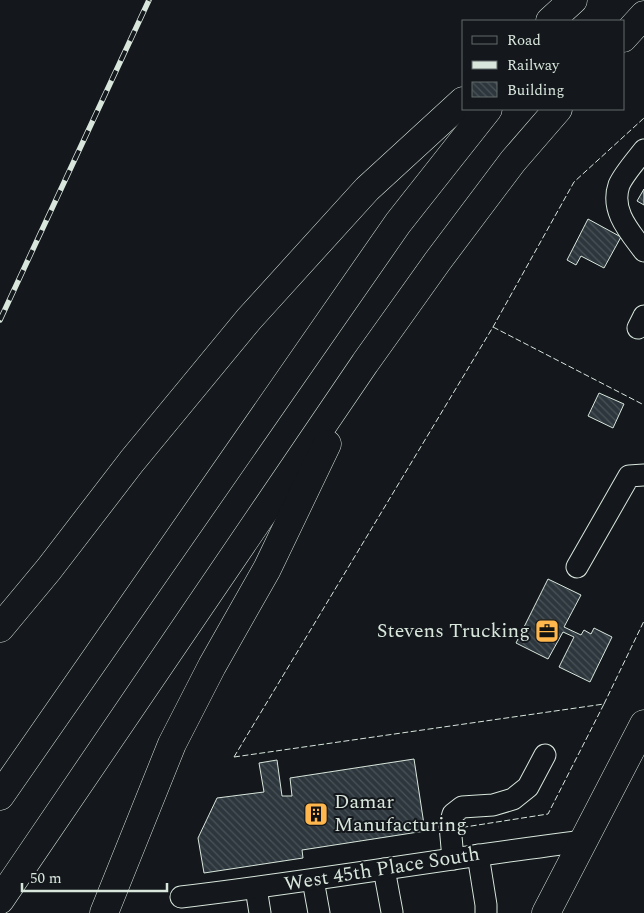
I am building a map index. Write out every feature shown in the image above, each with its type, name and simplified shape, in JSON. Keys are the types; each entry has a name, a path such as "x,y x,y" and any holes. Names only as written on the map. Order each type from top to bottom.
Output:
{"main road":[{"path":"551,20 573,0"},
{"path":"565,20 583,0"},
{"path":"624,37 644,16"},
{"path":"0,628 49,569 132,461 249,319 367,189 462,102"},
{"path":"7,785 398,223 487,110"},
{"path":"0,900 366,364 449,246 513,162 557,110"},
{"path":"104,913 172,744 212,666 267,569 366,364"},
{"path":"546,913 644,724"}],"street":[{"path":"644,150 620,184 616,199 619,213 627,229 644,251"},
{"path":"577,568 629,476 644,475"},
{"path":"453,859 450,825 453,814 462,807 493,805 513,799 528,787 545,755"},
{"name":"West 45th Place South","path":"181,897 584,841"},
{"path":"478,855 486,913"},
{"path":"384,869 392,912"},
{"path":"313,880 319,913"},
{"path":"256,888 260,913"}],"building":[{"path":"644,189 644,205 637,201"},
{"path":"588,219 621,237 604,268 581,256 576,265 567,260"},
{"path":"599,393 624,404 613,428 588,416"},
{"name":"Stevens Trucking","path":"548,579 581,595 564,627 581,635 584,630 591,634 594,628 612,637 590,682 559,667 574,637 563,632 548,659 516,643"},
{"name":"Damar Manufacturing","path":"414,759 425,831 302,850 303,858 204,873 198,838 217,798 264,792 259,763 277,760 282,796 292,796 290,778"}],"railway":[{"path":"0,320 149,0"}],"fence":[{"path":"234,757 493,327 574,182 644,118"},
{"path":"493,327 644,405"},
{"path":"604,704 644,621"},
{"path":"234,757 604,704 548,814 465,827"}],"place":[{"name":"Stevens Trucking","path":"547,631"},
{"name":"Damar Manufacturing","path":"316,814"}]}
